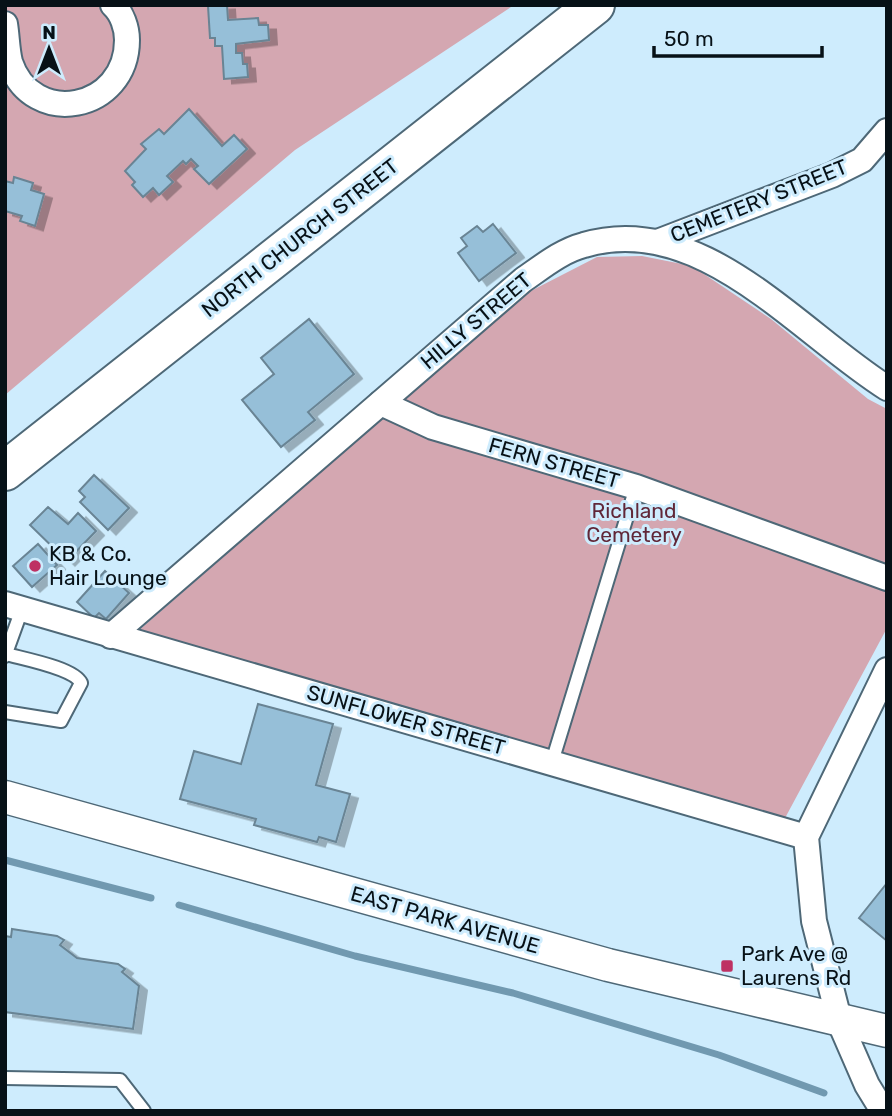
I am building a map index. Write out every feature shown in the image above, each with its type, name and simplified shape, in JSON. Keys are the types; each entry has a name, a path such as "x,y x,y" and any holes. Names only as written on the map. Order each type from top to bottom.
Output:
{"main road":[{"name":"NORTH CHURCH STREET","path":"5,471 568,18 595,5"}],"street":[{"path":"5,24 10,61 20,81 35,95 54,103 79,103 106,91 119,75 127,57 127,35 120,12 113,5"},
{"name":"CEMETERY STREET","path":"660,241 832,175 862,160 887,131"},
{"name":"HILLY STREET","path":"111,636 523,280 554,258 583,245 613,240 660,241 697,253 731,274 847,363 887,388"},
{"name":"FERN STREET","path":"381,403 433,427 636,487 887,578"},
{"name":"SUNFLOWER STREET","path":"14,607 806,837"},
{"path":"883,1111 867,1086 840,1023 814,921 806,837 887,670"},
{"name":"EAST PARK AVENUE","path":"5,797 608,965 840,1023 887,1031"}],"lane":[{"path":"552,762 636,487"},
{"path":"5,712 61,721 81,684 76,676 52,666 6,655 14,607"},
{"path":"5,1078 120,1080 144,1111"}],"green space":[{"path":"5,5 514,5 295,150 5,395"},
{"name":"Richland Cemetery","path":"642,256 692,266 771,319 868,399 887,409 887,628 784,820 138,631 525,294 597,257"}],"building":[{"path":"227,5 228,20 258,18 259,25 268,25 269,40 236,44 236,53 242,53 243,64 247,64 248,77 224,79 222,46 215,46 215,38 210,38 208,6"},
{"path":"189,109 222,146 234,135 247,149 209,184 194,169 198,166 191,159 186,164 183,161 167,176 173,182 159,195 153,188 143,197 132,185 135,182 125,171 146,149 141,144 159,129 164,134"},
{"path":"14,177 33,183 31,190 44,194 35,226 20,221 22,216 5,211 5,181 13,183"},
{"path":"493,224 516,253 479,281 458,253 467,246 461,238 477,226 483,232"},
{"path":"309,319 354,374 308,412 315,420 281,447 242,400 274,374 261,358"},
{"path":"94,475 129,508 108,530 80,502 85,497 79,491"},
{"path":"48,507 68,524 78,513 96,531 67,561 30,525"},
{"name":"KB & Co. Hair Lounge","path":"38,544 57,565 32,587 13,566"},
{"path":"105,571 129,593 106,619 99,613 94,618 77,602"},
{"path":"258,704 333,724 316,785 350,794 336,842 319,837 317,842 254,825 256,819 180,799 194,751 241,764"},
{"path":"887,883 887,941 859,918"},
{"path":"12,929 57,936 64,940 60,945 77,958 118,964 125,969 122,972 139,986 133,1029 5,1012 5,936 11,937"}],"waterway":[{"path":"5,860 151,898"},
{"path":"179,905 355,956 513,993 719,1055 824,1093"}],"place":[{"name":"KB & Co. Hair Lounge","path":"35,566"},
{"name":"Park Ave @ Laurens Rd","path":"727,966"}]}
